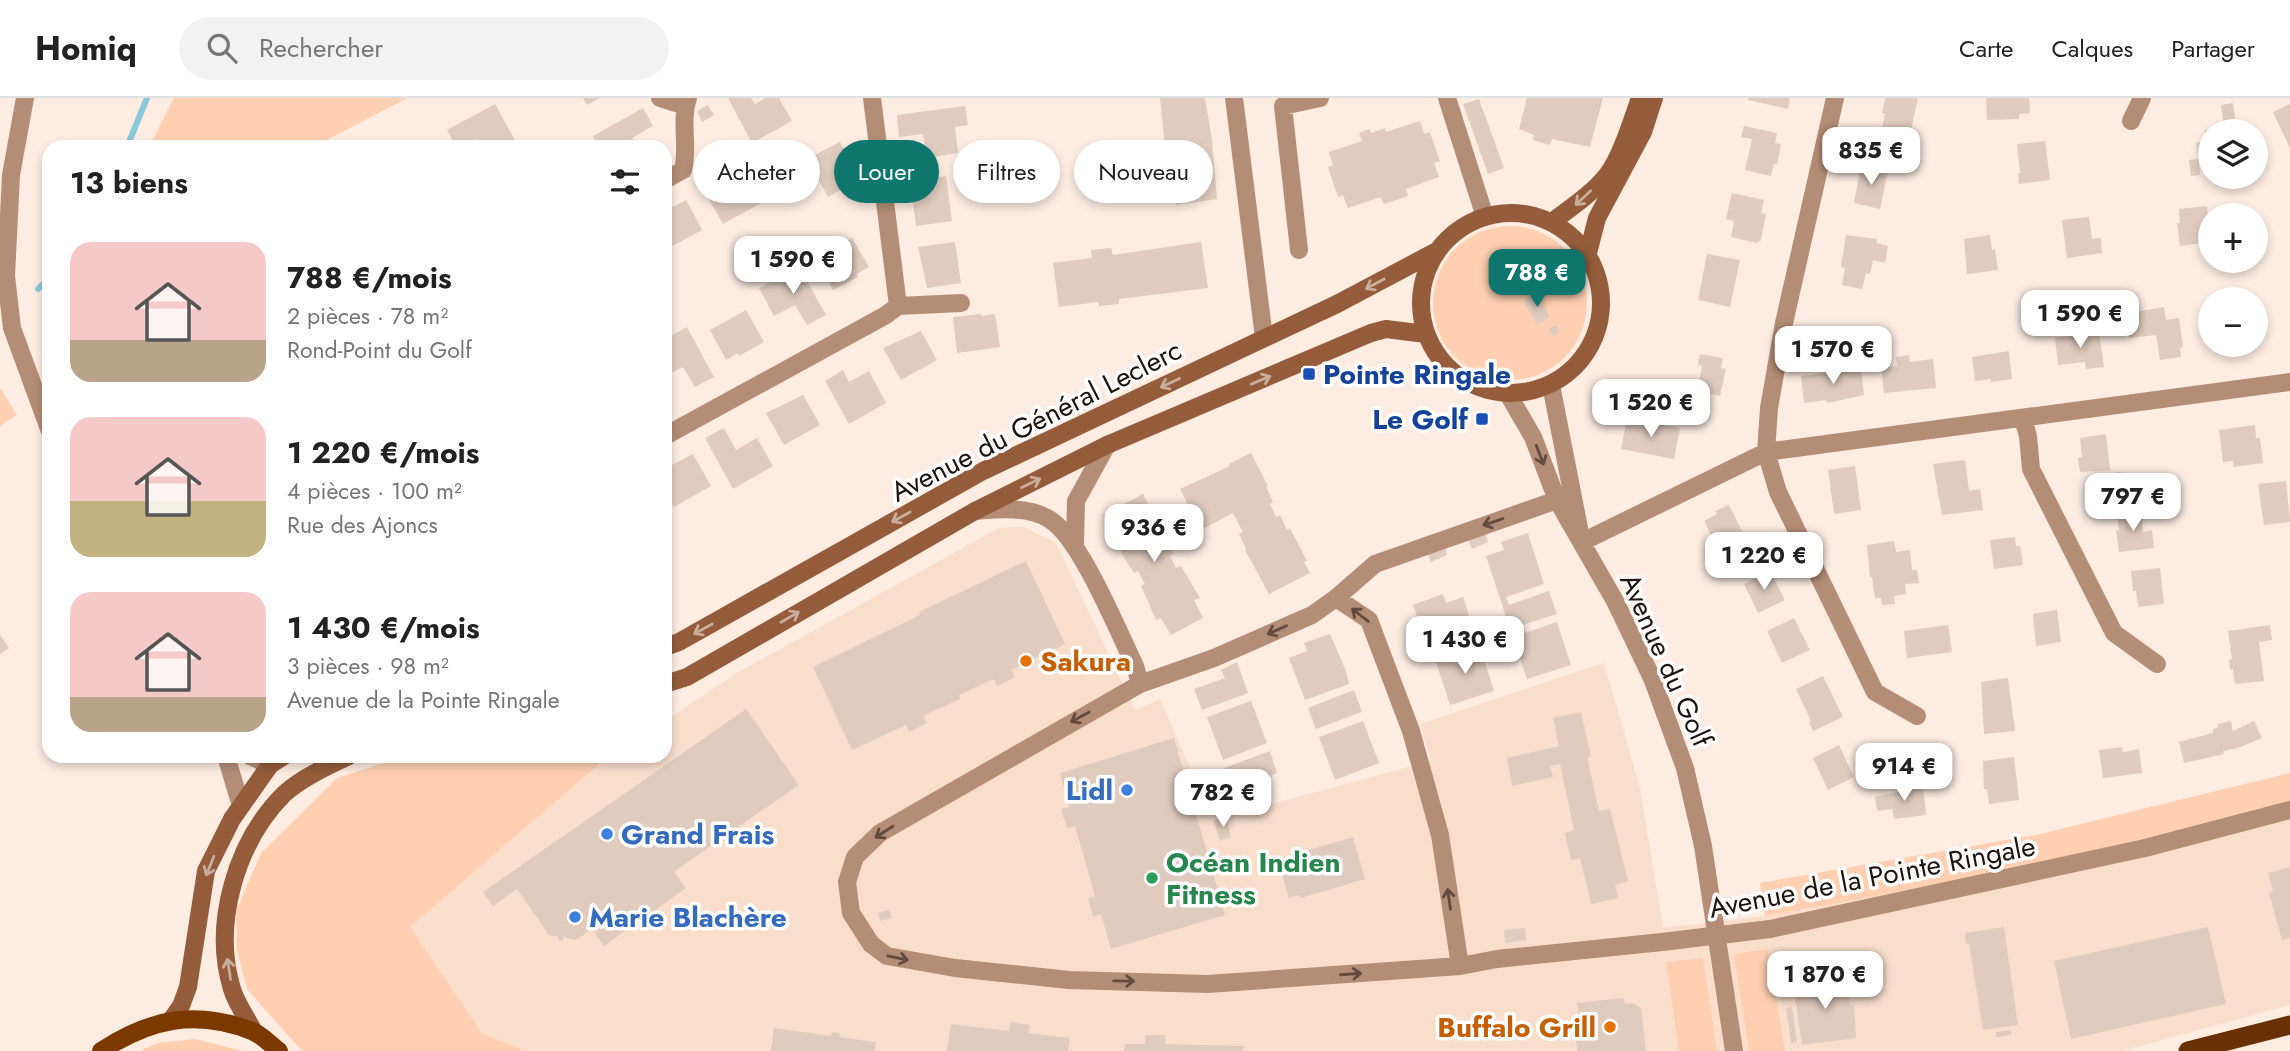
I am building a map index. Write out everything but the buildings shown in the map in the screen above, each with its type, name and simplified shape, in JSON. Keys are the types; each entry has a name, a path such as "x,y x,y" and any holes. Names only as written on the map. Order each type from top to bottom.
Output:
{"highway":[{"path":"2188,1051 2290,1025"}],"main road":[{"path":"1552,222 1576,204 1607,174 1640,98"},
{"path":"1588,253 1597,218 1643,132 1654,98"},
{"path":"1511,213 1552,222 1570,234 1588,253 1601,287 1602,316 1593,344 1576,368 1551,385 1530,392 1508,394 1473,386 1444,364 1426,334 1421,307 1423,282 1435,252 1453,234 1485,217 1511,213"},
{"name":"Avenue du Général Leclerc","path":"672,644 983,471 1264,338 1435,252"},
{"name":"Avenue du Général Leclerc","path":"672,682 687,677 975,511 1107,445 1371,333 1386,329 1426,334"},
{"path":"171,1020 181,1006 188,987 206,871 241,806 275,763"},
{"path":"254,1032 232,989 225,939 230,889 254,834 285,793 334,763"},
{"path":"101,1051 128,1034 171,1020 202,1018 254,1032 279,1051"}],"street":[{"path":"25,98 12,175 6,276 12,328 42,410"},
{"path":"660,98 686,102 683,112 686,158 683,170 672,176"},
{"path":"872,98 898,306"},
{"path":"1234,98 1264,338"},
{"path":"1299,250 1283,106 1320,98"},
{"path":"1447,98 1485,217"},
{"path":"1835,98 1784,323 1769,408 1766,452 1778,492 1875,692 1917,716"},
{"path":"2131,121 2142,98"},
{"path":"672,432 898,306 961,303"},
{"path":"1551,385 1582,542 1766,452 2290,382"},
{"name":"Avenue du Golf","path":"1508,394 1533,438 1557,500 1615,601 1652,678 1685,768 1703,846 1734,1051"},
{"path":"2023,419 2028,436 2031,469 2113,633 2157,664"},
{"path":"1075,544 1076,501 1107,445"},
{"name":"Avenue de la Pointe Ringale","path":"1557,500 1375,564 1312,615 1214,658 1140,684 912,814 870,841 855,857 847,882 851,913 871,944 887,956 955,968 1069,980 1208,984 1460,966 1497,958 1770,929 2145,848 2290,810"},
{"path":"975,511 1016,509 1049,519 1075,544 1135,666 1140,684"},
{"path":"1336,598 1369,620 1411,731 1440,835 1460,966"},
{"path":"228,763 241,806"}],"shaded area":[{"path":"174,98 407,98 326,140 153,140"},
{"path":"1510,226 1539,232 1564,249 1581,274 1587,303 1581,332 1564,357 1539,374 1510,380 1481,374 1456,357 1439,332 1433,303 1439,274 1456,249 1481,232"},
{"path":"0,388 17,415 0,426"},
{"path":"1024,527 1056,543 1135,710 1160,699 1213,820 1431,761 1420,724 1604,663 1640,788 1663,928 1765,916 2290,812 2290,1005 2122,1051 525,1051 482,1033 410,927 601,763 672,763 672,716 737,673 999,528"},
{"path":"384,763 601,763 410,927 482,1033 525,1051 302,1051 247,989 237,951 236,911 261,853 337,778"},
{"path":"2290,773 2290,812 1959,881 1765,916 1760,883 2036,835"},
{"path":"1768,949 1785,1051 1749,1051 1734,954"},
{"path":"1703,958 1717,1051 1679,1051 1666,962"},
{"path":"195,1039 242,1051 140,1051 158,1043"}],"waterway":[{"path":"130,140 147,98"},
{"path":"38,289 42,285"}],"place":[{"name":"Pointe Ringale","path":"1309,374"},
{"name":"Le Golf","path":"1482,419"},
{"name":"Sakura","path":"1026,661"},
{"name":"Lidl","path":"1127,790"},
{"name":"Grand Frais","path":"607,834"},
{"name":"Océan Indien Fitness","path":"1152,878"},
{"name":"Marie Blachère","path":"575,917"},
{"name":"Buffalo Grill","path":"1610,1027"}]}
